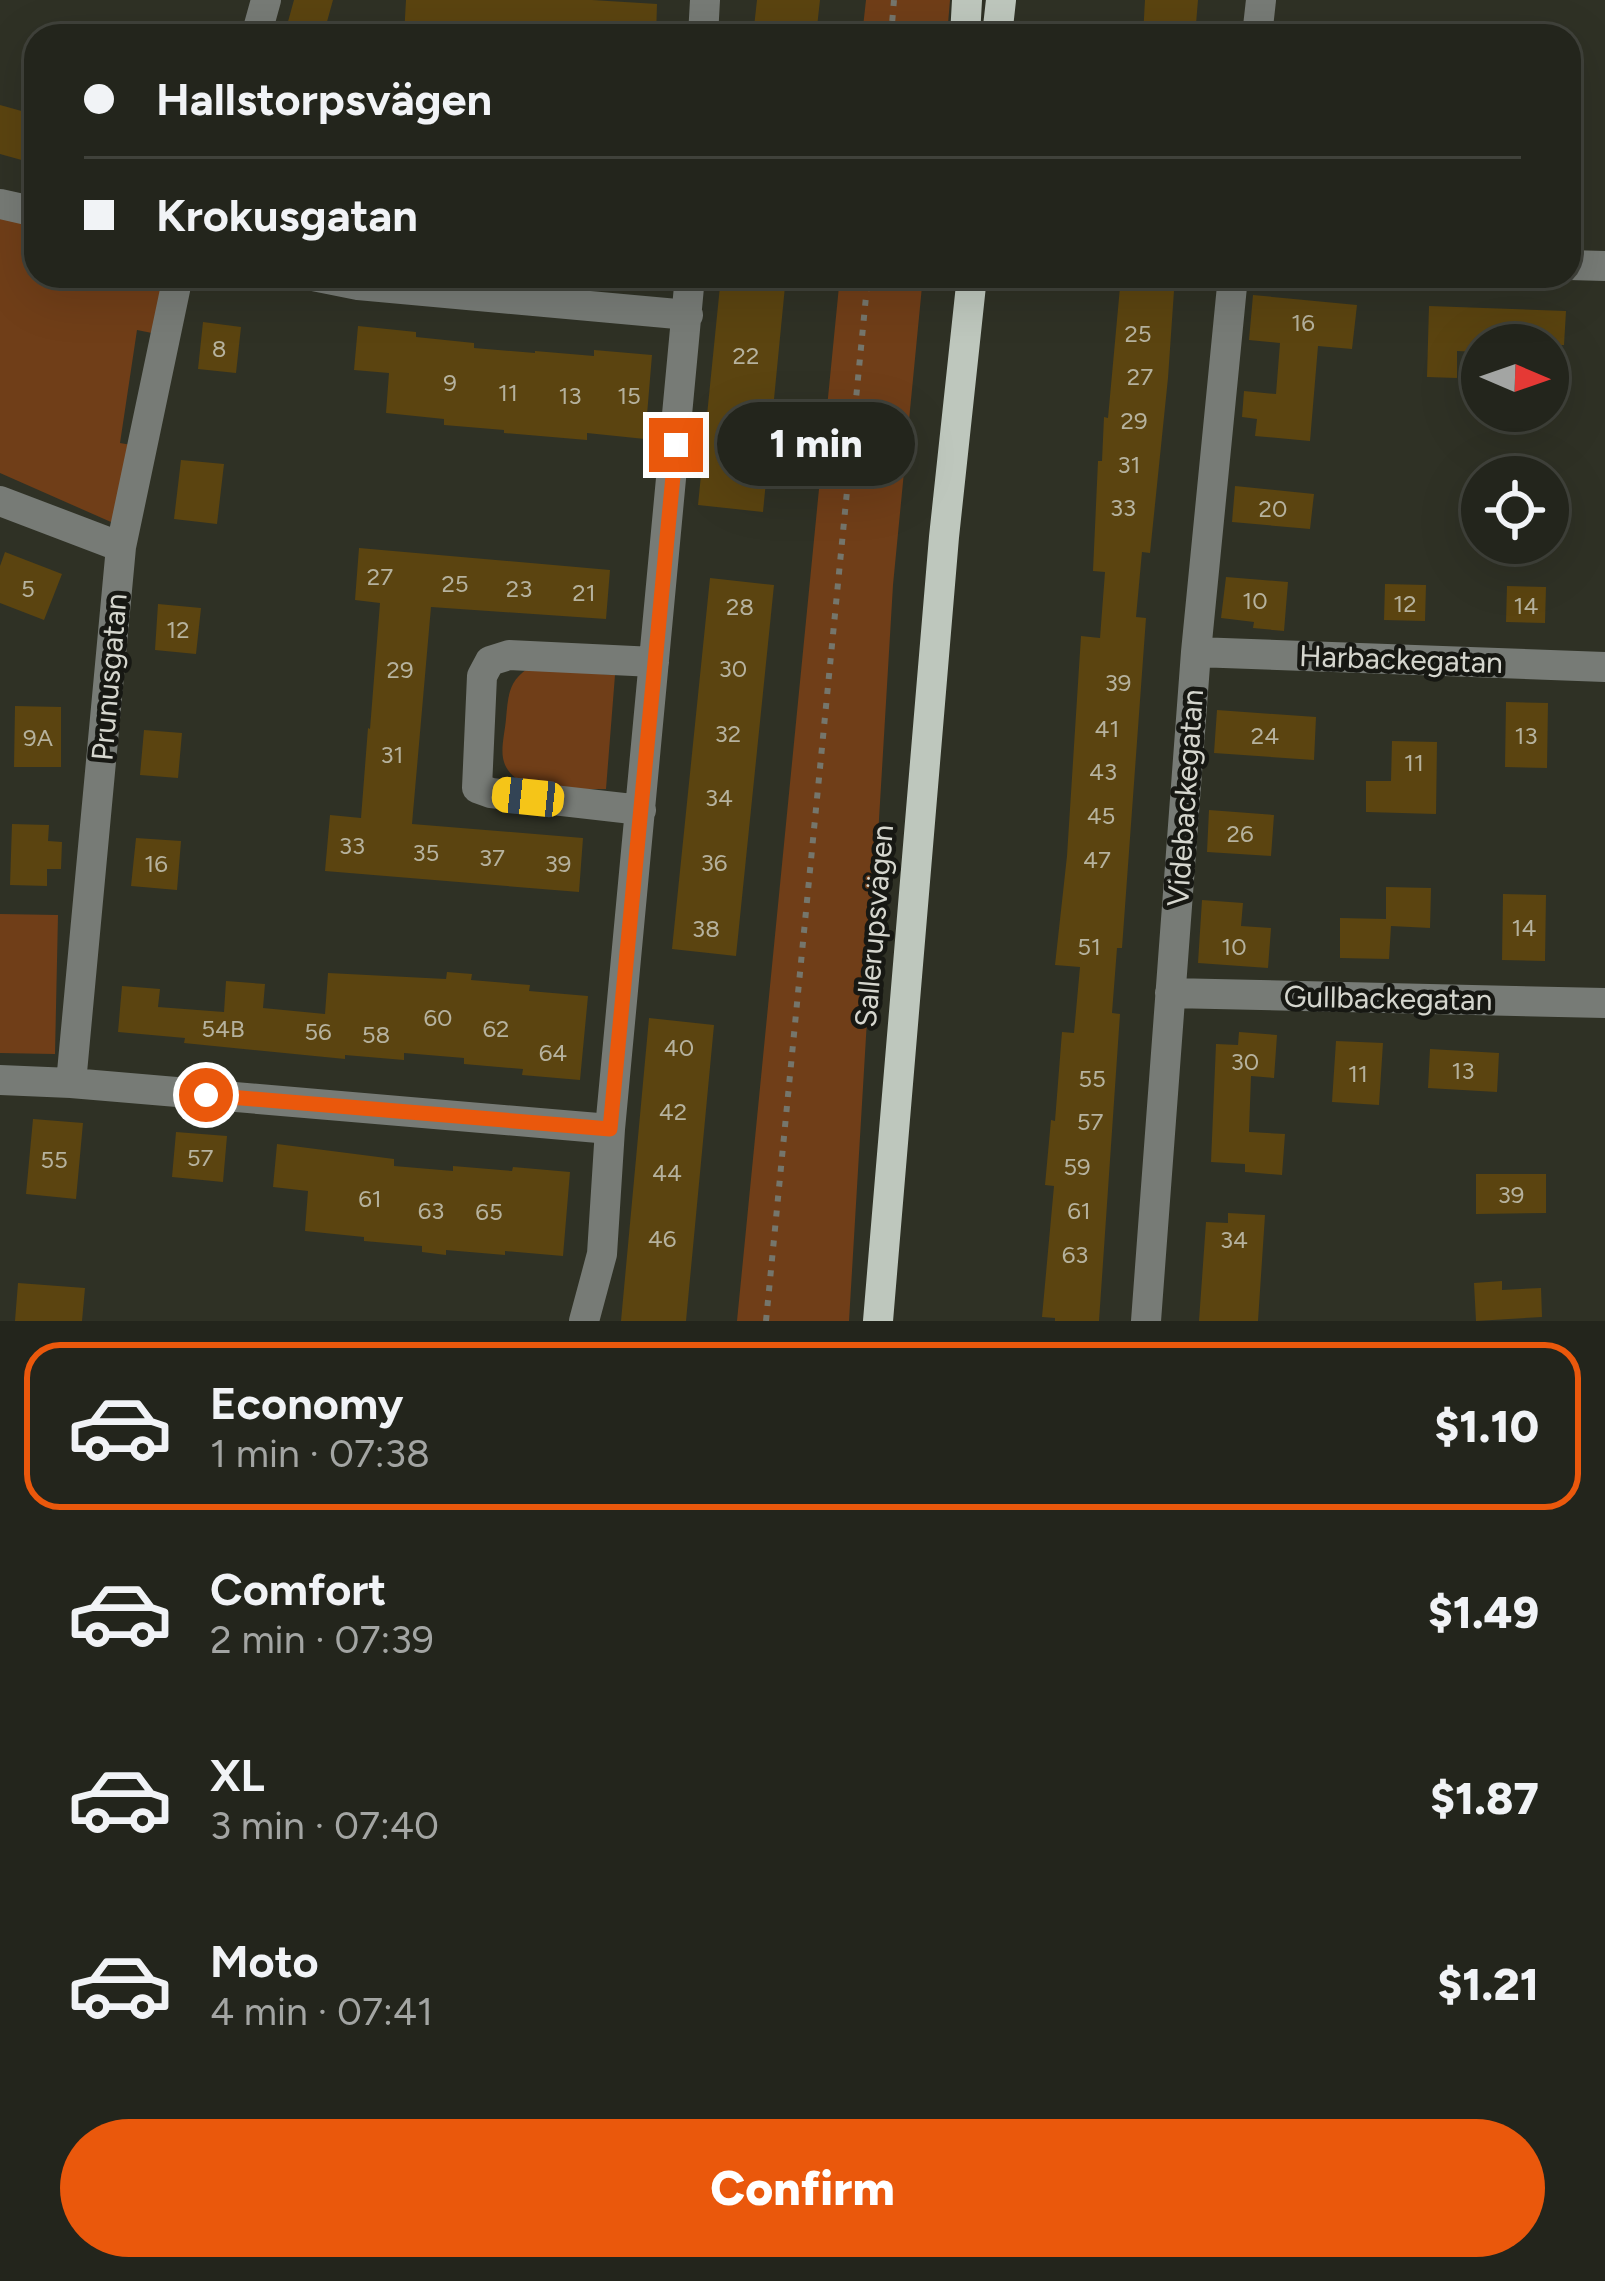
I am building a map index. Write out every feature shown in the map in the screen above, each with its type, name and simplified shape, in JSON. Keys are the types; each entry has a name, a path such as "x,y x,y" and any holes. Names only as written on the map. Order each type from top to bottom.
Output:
{"main road":[{"name":"Sallerupsvägen","path":"944,537 954,288"},
{"name":"Sallerupsvägen","path":"878,1321 944,537 970,288"}],"street":[{"name":"Prunusgatan","path":"71,1083 121,548 175,288"},
{"path":"391,288 688,315"},
{"path":"584,1321 602,1254 689,288"},
{"name":"Videbackegatan","path":"1146,1321 1196,652 1233,288"},
{"path":"0,501 121,548"},
{"name":"Harbackegatan","path":"1196,652 1605,667"},
{"path":"641,810 477,788 482,676 490,661 509,655 654,662"},
{"name":"Gullbackegatan","path":"1170,993 1605,1004"},
{"path":"0,1080 610,1129"}],"path":[{"path":"766,1321 867,288"}],"shaded area":[{"path":"866,0 950,0 948,24 863,24"},
{"path":"0,218 24,224 24,288 161,288 157,334 137,330 120,443 137,446 124,503 111,522 0,473"},
{"path":"839,288 922,288 893,585 849,1321 737,1321"},
{"path":"527,669 615,675 606,789 546,788 518,779 508,770 502,749 509,697 516,679"},
{"path":"0,914 58,915 55,1054 0,1053"}],"building":[{"path":"294,0 333,0 326,24 287,24"},
{"path":"406,0 657,4 656,24 405,24"},
{"path":"757,0 820,0 817,24 754,24"},
{"path":"1145,0 1198,0 1196,24 1144,24"},
{"path":"0,105 24,112 24,161 0,154"},
{"path":"720,288 785,288 763,512 698,505"},
{"path":"1120,288 1174,288 1150,553 1142,552 1136,617 1146,618 1122,948 1117,948 1112,1013 1120,1014 1099,1321 1055,1321 1042,1317 1054,1186 1045,1185 1062,1032 1074,1033 1080,967 1055,965 1081,636 1100,638 1105,572 1093,571 1098,461 1102,461 1104,417 1108,418"},
{"path":"1253,295 1357,305 1352,349 1318,346 1310,441 1255,436 1257,419 1242,417 1244,391 1276,394 1280,343 1249,340"},
{"path":"1429,306 1566,311 1565,324 1461,324 1457,378 1427,377"},
{"path":"203,322 241,327 236,373 198,369"},
{"path":"358,326 474,343 474,348 652,355 645,439 504,433 444,425 444,419 386,413 389,373 354,370"},
{"path":"181,460 224,464 217,524 174,519"},
{"path":"1235,486 1314,494 1310,529 1232,522"},
{"path":"359,548 610,570 606,619 431,607 412,824 583,838 579,892 325,871 330,815 361,818 380,603 355,600"},
{"path":"5,552 62,574 44,620 0,603 0,566"},
{"path":"1226,577 1288,582 1284,631 1221,618"},
{"path":"710,578 774,585 736,956 672,949"},
{"path":"1385,584 1426,585 1425,621 1384,620"},
{"path":"1507,586 1546,587 1545,623 1506,622"},
{"path":"158,604 201,608 196,654 155,650"},
{"path":"1506,702 1548,703 1547,768 1505,767"},
{"path":"15,706 61,707 61,767 14,767"},
{"path":"1217,710 1316,717 1314,760 1214,753"},
{"path":"144,730 182,733 178,778 140,775"},
{"path":"1392,741 1437,742 1436,814 1366,812 1366,781 1391,781"},
{"path":"1209,810 1274,815 1271,856 1207,852"},
{"path":"12,824 49,825 48,841 62,842 61,869 47,869 47,886 10,885"},
{"path":"136,838 181,841 177,890 131,886"},
{"path":"1386,887 1431,888 1430,928 1391,926 1389,959 1340,958 1340,918 1386,919"},
{"path":"1503,894 1546,895 1545,961 1502,960"},
{"path":"1202,900 1243,903 1241,926 1271,928 1268,968 1198,963"},
{"path":"447,972 472,974 471,980 530,985 529,991 588,996 580,1080 464,1064 464,1058 404,1053 404,1060 345,1055 345,1059 118,1032 122,986 160,989 158,1007 224,1012 226,981 265,984 263,1008 325,1014 328,973 446,979"},
{"path":"649,1018 714,1025 686,1321 621,1321"},
{"path":"1239,1032 1277,1035 1274,1078 1251,1076 1249,1132 1285,1134 1282,1175 1245,1172 1245,1164 1211,1162 1216,1044 1238,1045"},
{"path":"1336,1041 1383,1043 1379,1105 1332,1102"},
{"path":"1430,1049 1499,1053 1497,1092 1428,1088"},
{"path":"33,1119 83,1123 76,1199 26,1194"},
{"path":"176,1132 227,1136 223,1182 172,1177"},
{"path":"277,1144 394,1159 394,1166 570,1172 563,1256 446,1250 446,1255 422,1252 422,1246 305,1231 308,1191 273,1187"},
{"path":"1476,1174 1546,1174 1546,1213 1476,1214"},
{"path":"1228,1213 1265,1215 1258,1321 1199,1321 1206,1222 1228,1223"},
{"path":"1502,1281 1502,1290 1541,1288 1542,1317 1476,1321 1474,1283"},
{"path":"18,1283 85,1288 82,1321 15,1321"}],"route":[{"path":"206,1095 610,1129 676,445"}]}
